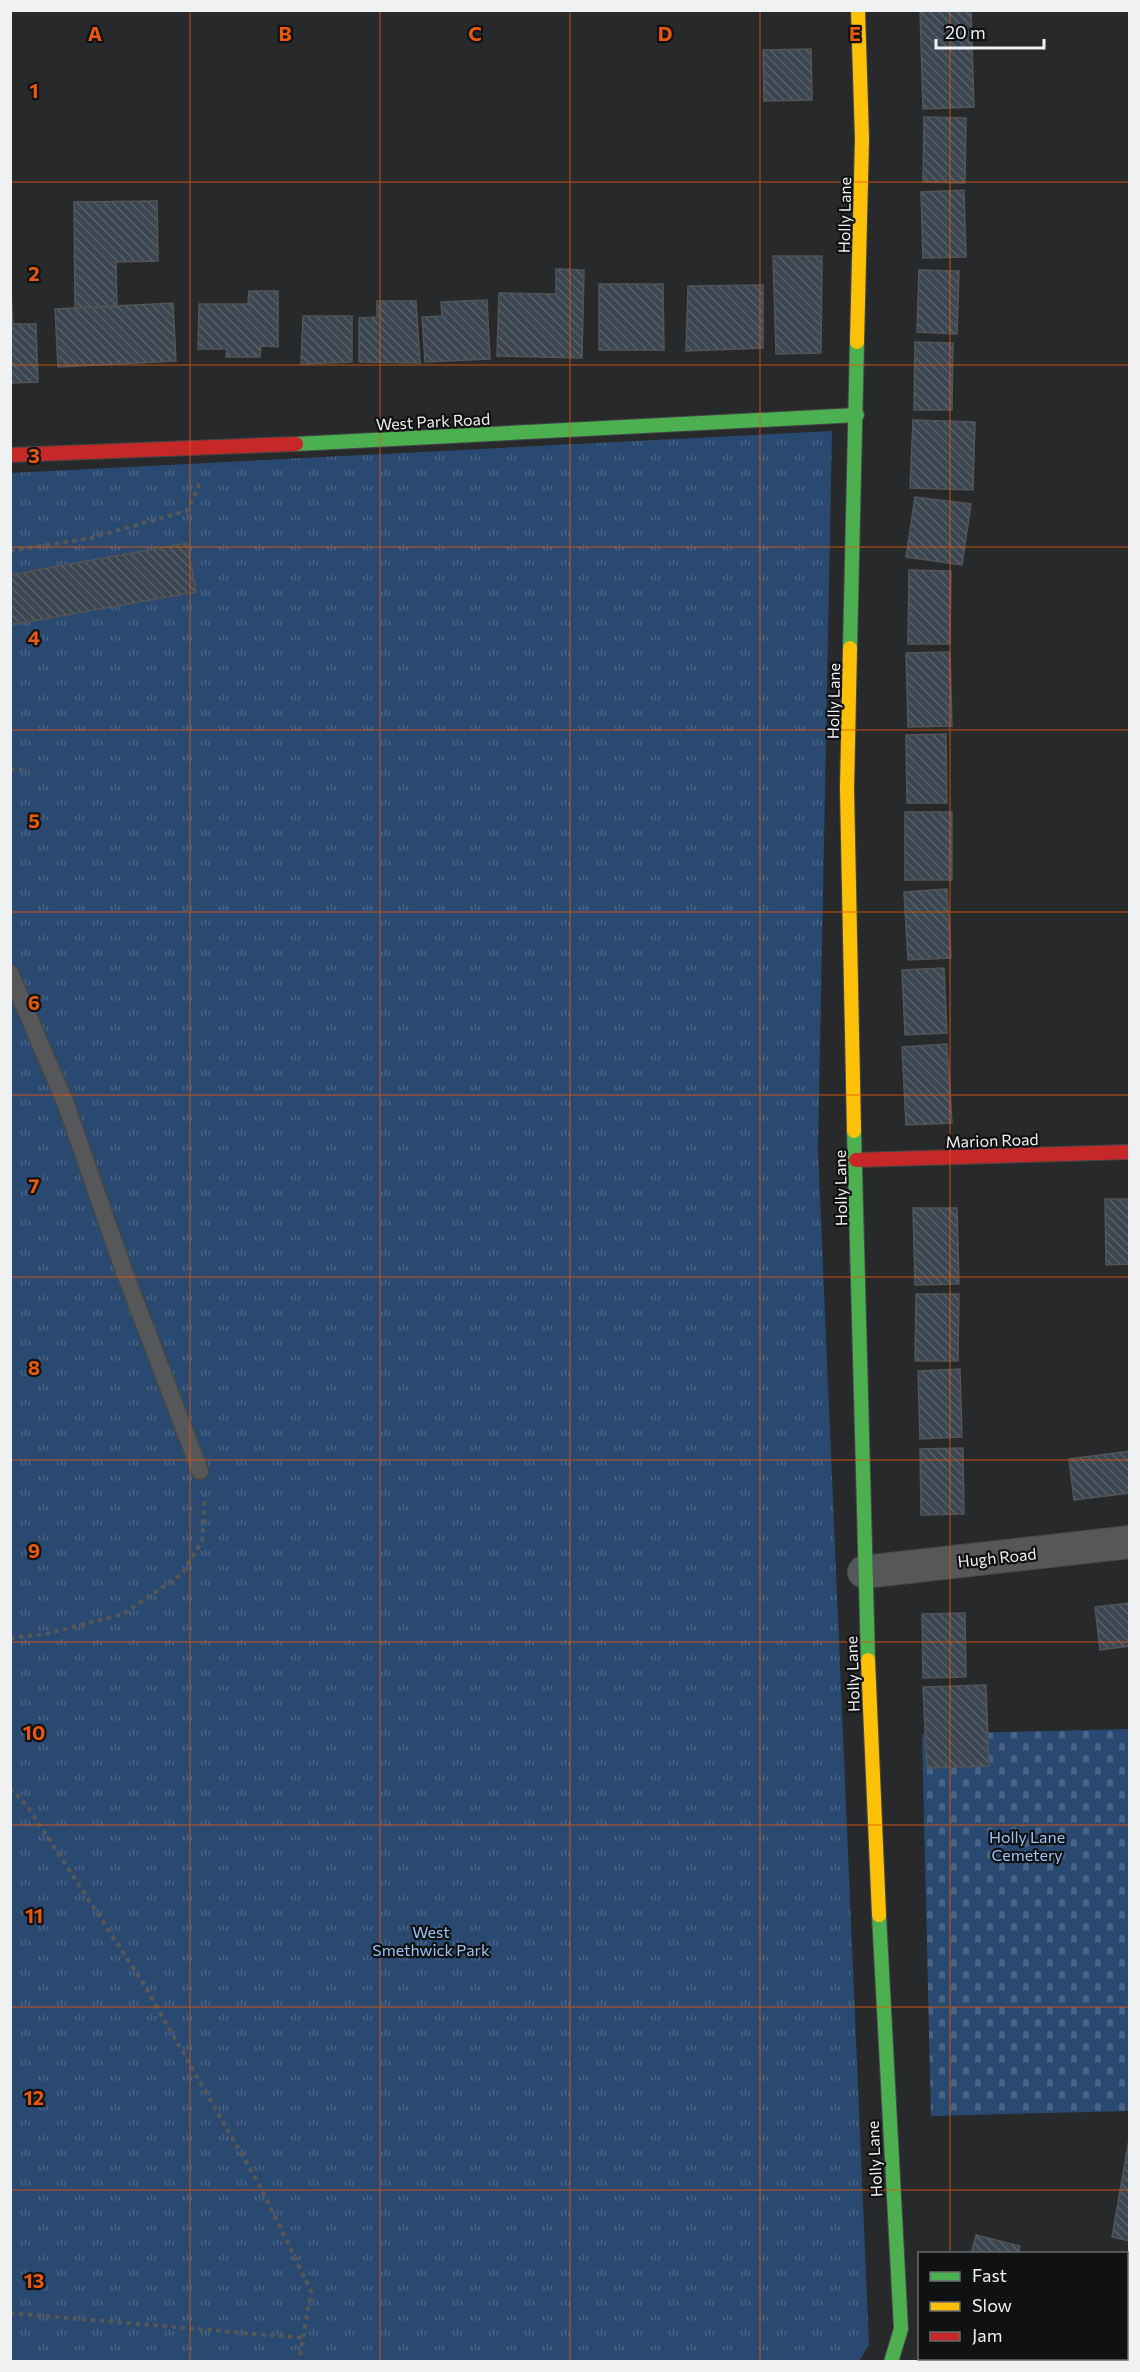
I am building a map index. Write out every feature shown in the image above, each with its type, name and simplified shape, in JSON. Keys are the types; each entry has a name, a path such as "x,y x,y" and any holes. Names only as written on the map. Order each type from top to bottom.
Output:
{"street":[{"name":"Holly Lane","path":"858,10 862,139 847,789 864,1572 887,2098 902,2329 891,2361"},
{"name":"West Park Road","path":"10,455 201,449 857,415"},
{"name":"Marion Road","path":"856,1160 1130,1152"},
{"name":"Hugh Road","path":"864,1572 1130,1542"}],"lane":[{"path":"10,973 66,1102 124,1271 200,1471"}],"path":[{"path":"10,551 90,538 186,511 198,489 201,449"},
{"path":"10,769 29,770"},
{"path":"10,1638 46,1634 123,1614 182,1574 202,1541 205,1498 200,1471"},
{"path":"10,1788 28,1807 143,1983 261,2188 311,2291 299,2361"},
{"path":"10,2313 303,2338"}],"green space":[{"name":"West Smethwick Park","path":"832,431 818,1150 869,2344 859,2362 11,2361 11,473"},
{"name":"Holly Lane Cemetery","path":"1129,1729 1129,2111 931,2116 922,1734"}],"building":[{"path":"920,10 971,10 974,107 923,109"},
{"path":"811,49 812,100 764,101 763,50"},
{"path":"924,117 966,118 965,183 923,182"},
{"path":"964,190 966,257 923,258 921,192"},
{"path":"157,201 158,261 116,262 117,307 75,308 74,202"},
{"path":"773,256 822,256 821,353 776,354"},
{"path":"556,269 584,270 582,358 497,356 499,293 556,294"},
{"path":"919,270 959,271 957,334 917,332"},
{"path":"10,280 13,324 36,324 38,382 10,383"},
{"path":"599,284 663,284 664,350 599,350"},
{"path":"763,285 763,348 686,351 688,286"},
{"path":"249,291 278,291 278,347 261,346 260,357 226,357 227,349 198,349 199,304 248,304"},
{"path":"487,300 490,359 425,362 422,317 442,316 441,302"},
{"path":"377,301 416,301 420,363 359,362 359,318 377,317"},
{"path":"173,303 176,361 58,367 55,309"},
{"path":"303,316 352,316 352,362 301,364"},
{"path":"915,342 953,343 952,410 914,410"},
{"path":"913,420 975,422 973,490 910,488"},
{"path":"915,497 971,504 962,565 906,557"},
{"path":"187,543 196,592 10,625 10,575"},
{"path":"909,570 951,571 950,644 908,644"},
{"path":"950,652 952,726 908,727 906,653"},
{"path":"946,734 947,803 907,803 906,735"},
{"path":"905,812 952,812 952,880 905,880"},
{"path":"947,889 951,958 908,960 904,892"},
{"path":"944,968 947,1033 905,1035 902,970"},
{"path":"947,1044 952,1123 906,1125 902,1047"},
{"path":"1105,1199 1130,1199 1130,1264 1106,1265"},
{"path":"913,1208 957,1208 959,1284 915,1285"},
{"path":"916,1294 959,1294 958,1361 915,1361"},
{"path":"960,1369 962,1437 920,1439 918,1371"},
{"path":"963,1448 964,1514 921,1515 920,1449"},
{"path":"1130,1451 1130,1493 1074,1500 1069,1459"},
{"path":"1130,1603 1130,1646 1100,1650 1095,1607"},
{"path":"965,1613 966,1677 923,1678 922,1614"},
{"path":"986,1685 989,1766 927,1768 923,1687"},
{"path":"1130,2139 1130,2241 1112,2237"},
{"path":"976,2235 1020,2246 1018,2252 972,2252"},
{"path":"1128,2278 1130,2278 1130,2334 1128,2334"},
{"path":"958,2360 1006,2360 1006,2362 957,2362"}],"traffic: fast":[{"path":"850,648 857,342"},
{"path":"296,444 857,415"},
{"path":"854,1131 868,1660"},
{"path":"879,1915 901,2329 891,2362"}],"traffic: slow":[{"path":"857,342 862,139 858,10"},
{"path":"850,648 847,789 854,1131"},
{"path":"868,1660 879,1915"}],"traffic: jam":[{"path":"10,455 296,444"},
{"path":"856,1160 1130,1152"}]}
